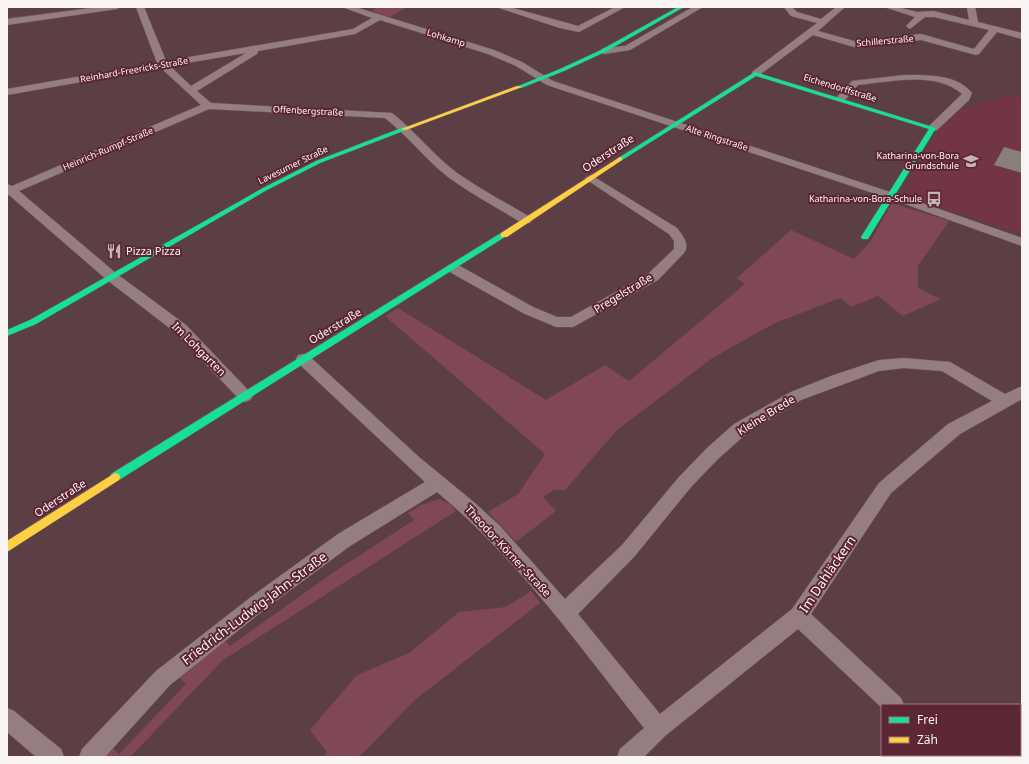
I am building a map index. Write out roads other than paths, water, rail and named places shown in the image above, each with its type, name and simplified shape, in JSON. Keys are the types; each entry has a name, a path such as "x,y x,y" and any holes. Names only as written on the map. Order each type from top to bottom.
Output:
{"street":[{"path":"7,22 117,7"},
{"path":"140,7 162,64 208,106"},
{"name":"Lohkamp","path":"346,7 491,52 519,64 542,79"},
{"path":"500,7 563,26 579,29 621,7"},
{"name":"Lavesumer Straße","path":"7,333 33,322 265,189 318,162 405,128 542,79 604,51 682,7"},
{"name":"Lavesumer Straße","path":"604,51 627,48 699,7"},
{"path":"788,7 794,14 823,22"},
{"path":"674,124 755,74 812,32 840,7"},
{"path":"888,7 922,15 934,14 1022,36"},
{"path":"971,7 974,23"},
{"path":"910,26 922,15"},
{"name":"Reinhard-Freericks-Straße","path":"7,92 355,31 380,17"},
{"name":"Schillerstraße","path":"812,32 854,44 921,37 976,52 995,29"},
{"name":"Reinhard-Freericks-Straße","path":"191,90 261,48"},
{"name":"Eichendorffstraße","path":"755,74 841,98 933,128"},
{"name":"Alte Ringstraße","path":"542,79 892,196 1022,242"},
{"path":"841,98 855,83 866,81 940,80 956,84 963,88 967,93 965,98 933,128 865,238"},
{"name":"Offenbergstraße","path":"208,106 388,115 405,128 436,161 453,175 526,220"},
{"name":"Heinrich-Rumpf-Straße","path":"8,190 208,106"},
{"name":"Oderstraße","path":"7,547 78,500 303,359 453,268 674,124"},
{"name":"Pregelstraße","path":"453,268 528,310 556,322 574,322 653,276 680,250 680,241 673,231 592,178"},
{"name":"Im Lohgarten","path":"8,190 112,276 181,329 245,396"},
{"name":"Theodor-Körner-Straße","path":"303,359 438,483 469,508 494,532 565,613 658,729"},
{"name":"Kleine Brede","path":"565,613 628,550 685,482 712,454 740,429 796,396 836,380 879,366 904,363 945,366 1005,401"},
{"name":"Im Dahläckern","path":"628,757 658,729 799,616 885,488 954,429 1022,392"},
{"name":"Friedrich-Ludwig-Jahn-Straße","path":"90,757 162,678 258,603 344,540 438,483"},
{"path":"799,616 893,704"},
{"path":"7,718 53,757"}],"place":[{"name":"Katharina-von-Bora Grundschule","path":"971,161"},
{"name":"Katharina-von-Bora-Schule","path":"934,199"},
{"name":"Pizza Pizza","path":"114,251"}]}
